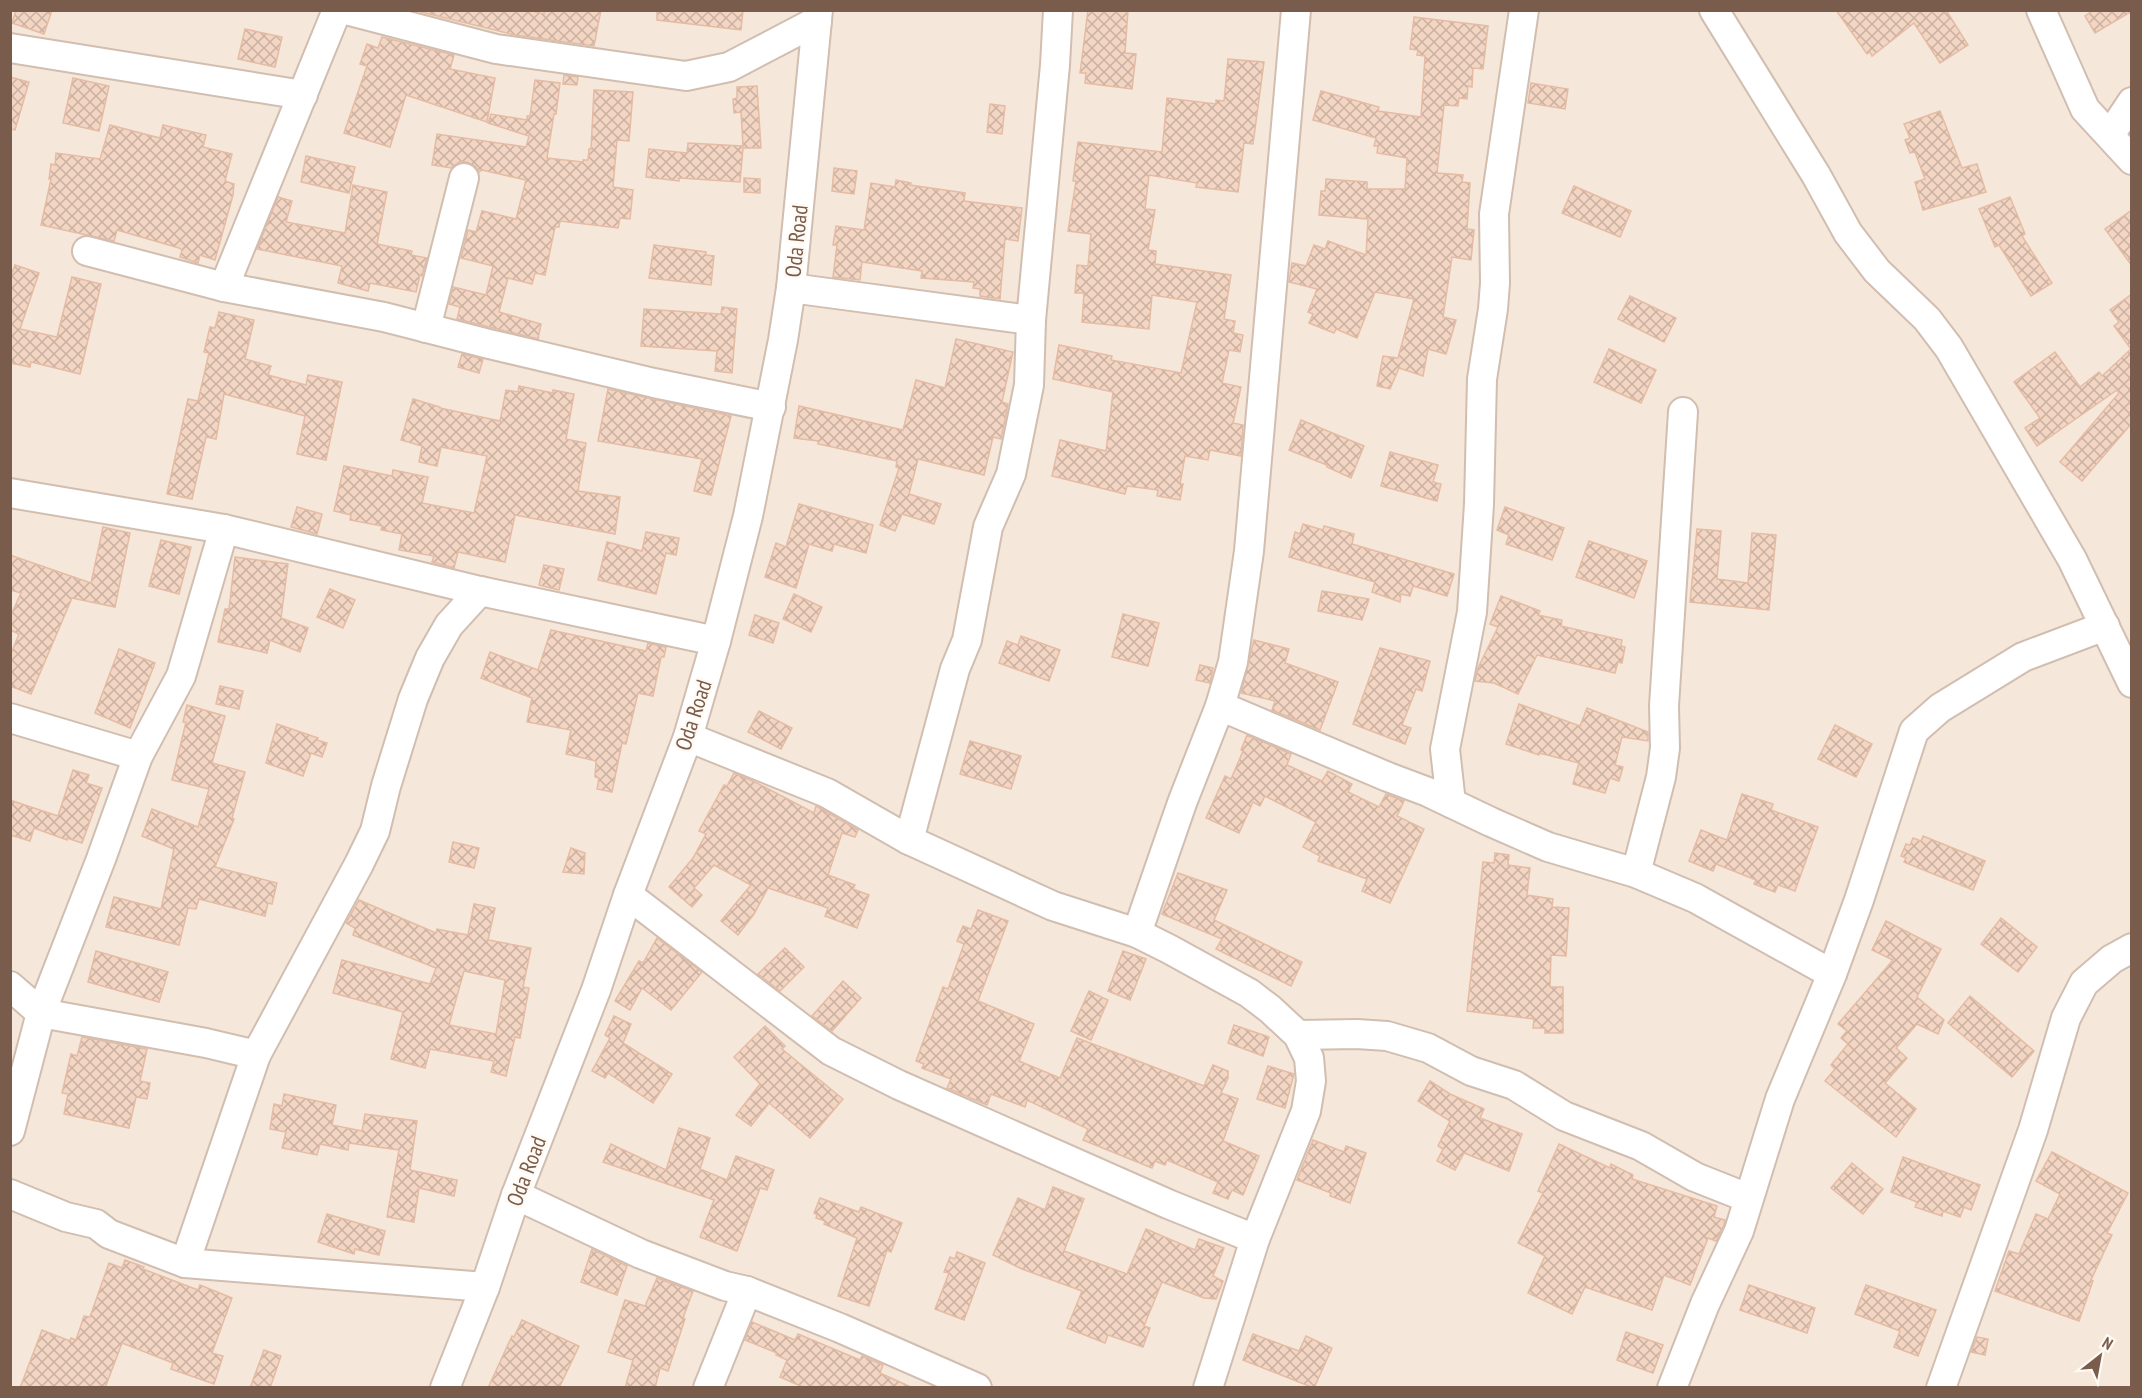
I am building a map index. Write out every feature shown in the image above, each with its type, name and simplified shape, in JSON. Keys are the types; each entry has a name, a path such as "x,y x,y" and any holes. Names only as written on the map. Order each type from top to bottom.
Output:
{"street":[{"path":"224,287 337,10"},
{"path":"346,10 495,49 686,76 729,67 818,16"},
{"path":"909,840 955,669 967,640 988,526 1011,474 1029,385 1031,320 1058,10"},
{"path":"1137,933 1182,802 1220,706 1233,662 1249,551 1296,10"},
{"path":"1451,803 1445,749 1472,612 1479,504 1482,379 1495,283 1494,214 1524,10"},
{"path":"1714,10 1816,176 1848,233 1877,271 1927,319 1949,348 2072,559 2132,683"},
{"path":"2041,10 2085,109 2132,160"},
{"name":"Oda Road","path":"445,1388 485,1287 516,1195 596,990 628,895 687,737 716,641 748,516 771,406 791,288 818,16"},
{"path":"10,48 303,94"},
{"path":"2110,135 2132,102"},
{"path":"426,328 465,178"},
{"path":"87,251 224,287 384,317 654,383 771,406"},
{"path":"791,288 1031,320"},
{"path":"1636,873 1661,777 1665,748 1664,706 1683,412"},
{"path":"10,493 224,528 480,591 716,641"},
{"path":"10,1131 41,1013 138,756 181,676 224,528"},
{"path":"185,1263 256,1055 375,831 386,786 413,699 430,658 449,625 480,591"},
{"path":"1672,1388 1705,1304 1738,1231 1780,1099 1832,974 1859,900 1914,731 1940,708 2023,657 2105,626"},
{"path":"1220,706 1412,786 1548,847 1636,873 1695,898 1832,974"},
{"path":"10,718 138,756"},
{"path":"687,737 827,793 909,840 1053,906 1137,933 1249,993 1298,1035 1309,1058 1311,1081 1306,1111 1255,1239 1208,1388"},
{"path":"1412,786 1445,749"},
{"path":"628,895 831,1051 910,1090 1168,1204 1255,1239"},
{"path":"1941,1388 2033,1130 2066,1018 2084,983 2112,959 2132,948"},
{"path":"10,986 41,1013 206,1042 256,1055"},
{"path":"1298,1035 1387,1036 1428,1048 1471,1071 1514,1085 1564,1116 1641,1146 1695,1177 1748,1198"},
{"path":"10,1194 66,1217 96,1224 109,1234 185,1263 485,1287"},
{"path":"516,1195 641,1254 725,1286 747,1291 840,1328 965,1385"},
{"path":"708,1388 747,1291"}],"shaded area":[{"path":"11,11 2131,11 2131,1387 11,1387"}],"building":[{"path":"16,10 52,10 44,34 12,23"},
{"path":"413,10 529,10 544,14 544,10 601,10 594,46 515,35"},
{"path":"657,10 743,10 741,30 657,20"},
{"path":"1088,10 1128,10 1125,53 1136,54 1132,89 1085,83 1086,73 1080,73"},
{"path":"1836,10 1946,10 1968,45 1940,63 1914,23 1872,56 1870,52 1867,54"},
{"path":"2094,10 2132,11 2095,33 2085,16"},
{"path":"1414,17 1488,26 1483,69 1473,68 1472,87 1468,86 1467,99 1459,98 1458,106 1444,105 1437,173 1463,175 1462,182 1470,183 1467,229 1474,230 1471,260 1452,257 1443,317 1456,320 1446,354 1428,349 1423,376 1399,368 1390,389 1377,386 1383,356 1398,358 1414,299 1375,292 1357,338 1336,329 1334,333 1309,323 1313,314 1308,312 1317,289 1289,282 1292,263 1306,266 1314,245 1325,249 1328,241 1366,255 1368,219 1319,215 1321,191 1325,191 1326,179 1367,182 1367,189 1405,189 1407,158 1377,153 1378,146 1374,146 1376,138 1313,120 1321,91 1379,107 1378,111 1421,117 1425,56 1417,55 1418,50 1410,49"},
{"path":"245,29 282,37 275,67 238,59"},
{"path":"382,37 454,55 450,69 495,78 487,122 406,95 390,147 344,133 367,66 360,64 367,44 378,48"},
{"path":"1228,59 1264,62 1253,144 1244,143 1238,192 1196,187 1197,183 1149,175 1145,209 1155,210 1148,250 1156,251 1155,264 1231,275 1224,319 1235,321 1233,333 1243,335 1240,352 1229,350 1222,383 1241,387 1233,423 1243,425 1241,456 1210,450 1208,460 1185,456 1180,484 1183,484 1180,500 1157,496 1158,490 1127,486 1125,494 1052,476 1060,440 1106,451 1113,392 1053,379 1059,345 1112,356 1111,360 1181,373 1197,302 1152,295 1149,329 1082,322 1084,293 1075,293 1077,265 1088,266 1091,234 1068,231 1076,181 1073,181 1078,142 1162,152 1167,98 1216,104 1216,100 1224,101"},
{"path":"564,75 578,77 577,85 563,84"},
{"path":"10,77 29,82 15,130 10,129"},
{"path":"73,78 109,86 99,131 63,123"},
{"path":"535,80 560,83 547,158 583,162 583,160 588,160 589,149 591,149 594,90 633,92 629,141 617,140 613,187 633,190 630,219 620,218 618,228 560,221 559,227 555,227 545,275 535,273 532,284 508,278 499,312 541,324 538,339 457,319 460,307 449,304 453,287 486,295 493,266 461,258 468,230 476,232 482,211 516,219 526,180 482,170 479,172 475,166 467,162 459,162 451,168 432,165 437,134 526,147 529,136 488,123 491,114 527,120 527,116 530,116"},
{"path":"1531,83 1568,89 1565,109 1528,103"},
{"path":"757,86 761,148 743,148 740,182 679,178 679,181 646,177 649,149 687,153 688,143 743,146 741,112 734,113 733,99 737,98 737,87"},
{"path":"990,104 1005,106 1002,134 987,132"},
{"path":"1940,111 1962,168 1977,164 1986,192 1923,210 1915,182 1925,179 1915,152 1910,153 1905,140 1910,138 1904,124"},
{"path":"110,125 160,138 163,125 206,135 203,147 232,154 225,181 234,184 233,195 215,260 200,255 198,263 180,257 182,250 179,248 117,230 114,241 41,225 51,179 49,179 51,164 55,165 56,153 100,159"},
{"path":"306,156 355,167 349,193 301,182"},
{"path":"834,168 857,171 854,194 832,191"},
{"path":"744,178 760,179 760,193 744,192"},
{"path":"896,180 911,183 910,185 965,193 964,201 1022,208 1018,241 1005,239 1000,299 980,296 980,289 973,288 974,282 921,278 922,271 862,262 860,280 833,277 837,245 833,245 836,226 864,230 871,183 895,187"},
{"path":"353,185 387,192 377,244 412,251 411,255 427,258 416,292 370,283 368,291 338,283 342,266 257,249 278,197 292,201 286,222 345,233"},
{"path":"1574,186 1631,211 1620,237 1562,213"},
{"path":"2010,197 2025,234 2022,236 2052,283 2031,296 1999,245 1995,247 1979,209"},
{"path":"2132,210 2132,266 2105,229"},
{"path":"654,245 706,252 706,255 714,256 711,285 649,278"},
{"path":"15,265 39,273 20,329 57,337 72,277 101,284 80,374 31,362 30,367 10,363 10,278"},
{"path":"2132,294 2132,423 2082,481 2060,462 2119,393 2117,390 2037,446 2025,428 2040,418 2014,382 2055,352 2080,387 2099,372 2102,376 2131,349 2114,326 2119,322 2110,310"},
{"path":"1630,296 1676,318 1664,342 1618,319"},
{"path":"722,307 737,309 732,373 715,371 717,351 641,346 644,309 721,314"},
{"path":"219,312 254,320 245,359 271,366 268,375 306,385 308,375 342,382 326,460 297,454 305,416 224,394 216,439 206,437 192,499 167,494 188,399 198,401 209,353 204,352 210,327 215,328"},
{"path":"956,339 1013,352 1002,402 1008,404 1001,439 993,437 984,475 918,459 909,494 941,504 934,524 902,514 895,531 880,525 899,468 896,467 897,461 818,444 818,441 794,438 799,406 903,430 916,380 945,388"},
{"path":"1609,349 1656,370 1641,403 1594,382"},
{"path":"462,354 483,359 479,373 458,367"},
{"path":"519,386 553,393 553,390 574,394 566,439 586,443 578,491 620,497 615,534 515,515 505,562 458,552 454,568 432,562 434,556 399,550 402,534 381,530 382,526 350,520 351,515 334,511 344,466 392,476 393,470 428,477 422,503 474,513 487,456 441,447 437,466 419,462 422,446 401,440 413,399 440,408 500,421 506,390 518,392"},
{"path":"608,389 731,416 711,495 694,491 702,459 598,441"},
{"path":"1301,420 1364,446 1351,478 1327,465 1289,450"},
{"path":"1390,452 1438,465 1433,482 1441,484 1437,501 1381,486"},
{"path":"799,504 873,525 866,553 834,544 832,551 809,544 796,588 765,577 776,543 786,547"},
{"path":"297,507 322,514 317,534 291,527"},
{"path":"1505,507 1564,528 1552,560 1506,544 1509,535 1497,530"},
{"path":"1303,524 1323,530 1324,526 1354,534 1352,544 1454,574 1447,596 1413,586 1410,596 1401,594 1400,602 1372,592 1375,582 1289,557 1295,532 1300,534"},
{"path":"103,527 130,533 115,607 72,598 31,694 10,686 10,656 19,634 10,630 10,617 21,593 10,590 10,555 91,583"},
{"path":"1697,529 1721,531 1717,579 1748,583 1752,533 1776,535 1769,610 1690,602"},
{"path":"646,532 679,538 676,555 666,553 656,594 598,580 607,542 642,551"},
{"path":"161,540 191,547 179,594 149,586"},
{"path":"1589,541 1647,561 1634,598 1576,577"},
{"path":"235,557 288,564 281,618 308,628 300,652 270,640 267,653 218,642 225,609 229,609"},
{"path":"544,565 564,569 559,590 539,585"},
{"path":"330,589 355,600 343,628 317,617"},
{"path":"1322,591 1369,599 1362,620 1318,611"},
{"path":"794,594 822,607 811,632 783,619"},
{"path":"1501,596 1540,611 1538,615 1562,620 1561,626 1622,640 1621,646 1625,647 1622,663 1618,662 1615,673 1537,655 1518,694 1494,683 1475,681 1478,668 1498,627 1490,624"},
{"path":"1123,614 1159,623 1148,666 1112,657"},
{"path":"755,615 779,623 773,643 749,635"},
{"path":"551,630 646,651 648,643 666,647 664,657 661,657 653,696 638,693 626,744 622,743 612,792 597,789 599,778 595,777 596,761 566,754 571,730 527,722 532,698 481,678 490,652 538,670"},
{"path":"1021,636 1060,650 1049,681 999,663 1007,641 1018,645"},
{"path":"1254,640 1289,649 1285,663 1338,682 1320,730 1272,710 1275,701 1241,693"},
{"path":"1380,648 1430,661 1422,691 1416,689 1402,725 1411,728 1405,744 1353,724"},
{"path":"119,649 155,663 130,728 95,713"},
{"path":"1200,665 1213,668 1210,683 1196,680"},
{"path":"220,686 243,691 239,709 216,704"},
{"path":"1519,704 1580,726 1587,708 1648,732 1648,741 1622,737 1615,765 1623,767 1619,781 1610,778 1605,793 1573,784 1579,763 1539,753 1539,755 1506,744"},
{"path":"187,705 225,716 212,763 245,772 232,818 234,819 215,867 277,883 272,904 268,903 265,916 199,899 196,909 188,908 179,945 106,927 114,897 161,909 174,849 142,836 152,809 198,827 209,789 172,780 186,722 183,722"},
{"path":"759,711 792,728 781,749 748,732"},
{"path":"277,724 327,743 322,757 311,753 303,776 266,763"},
{"path":"1835,725 1872,744 1856,777 1818,759"},
{"path":"1247,735 1291,754 1287,765 1322,781 1328,771 1352,784 1348,792 1379,807 1386,794 1404,801 1397,816 1424,829 1390,903 1362,891 1367,879 1318,861 1320,856 1303,847 1316,822 1265,796 1260,806 1253,802 1239,833 1206,818 1225,776 1231,779"},
{"path":"970,741 1021,756 1011,789 960,774"},
{"path":"73,770 89,775 86,783 102,788 82,843 34,828 30,841 10,835 10,800 58,816"},
{"path":"734,773 814,813 816,806 858,830 855,837 842,833 828,875 855,885 853,889 869,895 857,928 825,916 828,908 768,888 754,914 738,935 721,921 751,885 714,865 694,888 702,895 692,907 669,887 693,858 706,834 699,831 724,785 727,786"},
{"path":"1742,794 1773,804 1771,810 1818,827 1795,891 1778,885 1775,892 1754,884 1756,880 1716,864 1713,871 1689,861 1701,830 1727,840"},
{"path":"1923,836 1985,861 1973,890 1904,862 1906,858 1901,856 1906,844 1910,845 1913,838 1921,841"},
{"path":"453,842 479,848 474,868 449,862"},
{"path":"571,848 585,853 584,874 563,872"},
{"path":"1495,853 1509,855 1508,865 1530,868 1527,895 1553,899 1552,907 1569,908 1566,956 1551,955 1550,987 1563,987 1563,1033 1545,1033 1545,1028 1533,1028 1534,1019 1467,1011 1483,862 1494,863"},
{"path":"1178,873 1227,890 1214,920 1302,962 1291,986 1216,949 1222,939 1162,914"},
{"path":"359,900 436,933 437,929 468,935 474,904 495,908 488,940 531,948 523,987 529,988 520,1038 515,1037 506,1076 491,1072 494,1061 430,1049 425,1068 391,1059 403,1012 333,993 342,960 430,984 436,968 353,935 355,928 346,923","holes":["464,971 505,980 496,1034 449,1025"]},
{"path":"978,910 1008,921 978,1001 1034,1024 1019,1061 1060,1078 1077,1038 1204,1086 1213,1065 1228,1071 1228,1078 1221,1093 1238,1099 1223,1141 1259,1156 1243,1195 1232,1190 1228,1199 1213,1193 1218,1182 1167,1160 1165,1165 1155,1161 1152,1168 1083,1140 1088,1129 1027,1100 1025,1107 991,1094 987,1105 947,1088 951,1079 922,1068 924,1064 916,1061 943,987 948,989 964,944 957,941 963,926 971,929"},
{"path":"2001,918 2037,947 2018,972 1981,944"},
{"path":"1886,921 1941,949 1917,997 1944,1020 1938,1034 1917,1024 1896,1048 1907,1058 1885,1083 1916,1109 1896,1137 1825,1081 1835,1069 1831,1065 1848,1044 1841,1038 1847,1031 1838,1024 1893,960 1872,950"},
{"path":"657,938 702,972 671,1010 642,988 630,1010 615,1001 639,961 643,963"},
{"path":"785,948 804,967 780,991 758,974"},
{"path":"96,951 168,972 159,1002 88,982"},
{"path":"1123,951 1146,959 1130,1000 1108,991"},
{"path":"843,981 861,998 832,1031 812,1016"},
{"path":"1089,991 1108,1000 1091,1040 1071,1031"},
{"path":"1970,996 2034,1051 2012,1077 1948,1023"},
{"path":"614,1016 631,1024 623,1043 672,1074 653,1103 608,1073 605,1078 592,1071 610,1038 605,1035"},
{"path":"1234,1025 1269,1037 1263,1056 1228,1043"},
{"path":"765,1026 785,1046 782,1049 843,1099 810,1138 769,1103 751,1126 736,1115 760,1084 734,1057"},
{"path":"82,1037 147,1049 140,1081 150,1083 147,1099 136,1097 129,1128 64,1114 68,1094 62,1093 71,1054 77,1056"},
{"path":"1268,1066 1294,1074 1285,1108 1257,1099"},
{"path":"1430,1081 1450,1094 1484,1109 1480,1118 1522,1134 1509,1171 1464,1153 1455,1170 1437,1161 1443,1149 1438,1146 1450,1121 1418,1101"},
{"path":"284,1094 336,1105 332,1125 362,1131 365,1114 417,1121 410,1170 457,1180 454,1196 419,1188 414,1222 387,1217 399,1150 349,1143 348,1150 320,1144 317,1155 282,1148 286,1132 270,1129 274,1104 282,1106"},
{"path":"679,1128 710,1138 700,1169 727,1180 736,1156 774,1170 767,1190 760,1188 737,1251 700,1237 714,1200 603,1162 611,1144 666,1170"},
{"path":"1313,1140 1344,1152 1346,1146 1366,1153 1350,1203 1297,1180"},
{"path":"1559,1144 1610,1168 1611,1164 1633,1175 1632,1179 1717,1206 1714,1217 1725,1220 1724,1225 1716,1241 1708,1238 1690,1285 1664,1275 1652,1310 1585,1287 1572,1314 1528,1293 1545,1256 1518,1243 1543,1193 1538,1191"},
{"path":"2052,1152 2128,1193 2107,1233 2112,1235 2091,1280 2093,1281 2079,1321 1995,1291 2009,1251 2019,1254 2036,1214 2048,1219 2060,1194 2036,1181"},
{"path":"1903,1157 1980,1185 1971,1210 1964,1207 1960,1217 1943,1211 1942,1216 1915,1207 1917,1202 1891,1192"},
{"path":"1852,1163 1883,1189 1863,1214 1831,1188"},
{"path":"1053,1187 1084,1199 1064,1251 1127,1274 1146,1229 1195,1250 1199,1239 1224,1248 1213,1276 1223,1281 1216,1299 1204,1298 1162,1282 1144,1326 1150,1328 1143,1347 1108,1335 1105,1343 1067,1328 1082,1291 1022,1269 993,1255 1018,1198 1045,1210"},
{"path":"820,1198 859,1212 861,1207 902,1223 891,1252 887,1250 869,1306 838,1296 857,1238 824,1224 825,1221 816,1218 817,1215 814,1213"},
{"path":"327,1214 385,1231 379,1255 355,1249 354,1254 318,1242"},
{"path":"592,1249 627,1266 617,1295 581,1282"},
{"path":"957,1252 985,1263 964,1320 935,1309 949,1273 944,1272 950,1257 955,1259"},
{"path":"125,1260 198,1290 200,1285 232,1298 212,1353 223,1356 214,1384 171,1369 173,1363 122,1343 105,1388 20,1388 42,1330 70,1341 71,1338 76,1340 84,1316 90,1317 109,1263 122,1268"},
{"path":"657,1278 693,1291 683,1318 685,1319 668,1371 660,1368 655,1388 625,1388 633,1360 608,1352 625,1300 645,1306"},
{"path":"1749,1285 1815,1308 1807,1333 1740,1310"},
{"path":"1866,1285 1936,1310 1918,1356 1894,1347 1900,1331 1855,1314"},
{"path":"522,1320 579,1346 559,1388 488,1388"},
{"path":"752,1322 795,1340 798,1334 860,1360 862,1356 883,1365 880,1373 913,1388 805,1388 780,1377 787,1360 776,1355 777,1353 745,1340"},
{"path":"1626,1332 1663,1345 1653,1373 1617,1360"},
{"path":"1253,1334 1299,1351 1306,1336 1332,1348 1314,1388 1243,1360"},
{"path":"1977,1337 1988,1339 1985,1355 1971,1352"},
{"path":"264,1350 281,1356 270,1388 250,1388"}]}
